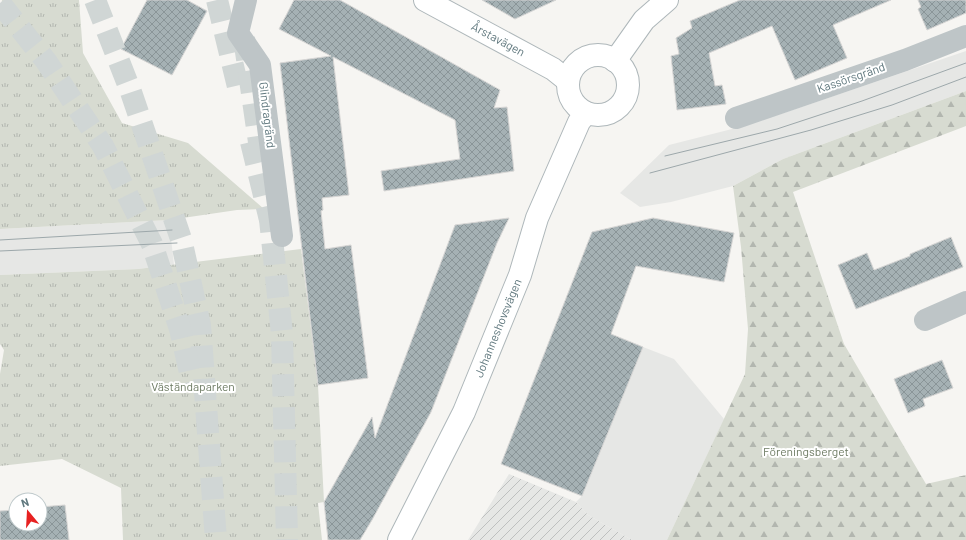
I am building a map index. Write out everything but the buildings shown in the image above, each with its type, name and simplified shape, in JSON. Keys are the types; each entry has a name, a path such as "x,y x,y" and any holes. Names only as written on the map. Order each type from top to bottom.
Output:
{"main road":[{"name":"Årstavägen","path":"426,0 552,69 568,81"},
{"path":"616,60 644,20 667,0"},
{"path":"603,55 616,60 626,71 629,81 625,101 618,109 609,114 599,116 586,112 575,105 571,98 568,81 575,66 587,57 603,55"},
{"name":"Johanneshovsvägen","path":"399,540 464,412 520,274 539,212 579,122 586,112"}],"street":[{"name":"Glindragränd","path":"246,0 238,33 260,65 282,236"},
{"name":"Kassörsgränd","path":"736,118 905,60 966,36"},
{"path":"925,320 966,302"}],"shaded area":[{"path":"966,51 966,91 783,159 733,186 671,202 640,207 620,193 669,145 732,129 787,112"},
{"path":"169,220 174,265 138,269 0,275 0,229"},
{"path":"643,347 674,359 724,419 667,540 632,540 588,515 576,502 582,496"},
{"path":"509,474 576,502 588,515 632,540 468,540"}],"green space":[{"path":"2,0 79,0 83,53 122,123 188,143 264,209 237,210 169,220 0,229 0,13"},
{"name":"Föreningsberget","path":"966,91 966,126 793,192 844,344 926,484 966,475 966,540 667,540 745,374 748,329 741,247 733,186 783,159"},
{"name":"Väständaparken","path":"301,249 318,385 324,502 318,503 322,540 123,540 121,488 62,459 0,466 0,374 4,350 0,344 0,275 138,269"}],"tunnel":[{"path":"95,0 131,92 181,239 200,325 216,540"},
{"path":"217,0 239,91"},
{"path":"0,3 46,61 103,146 152,244 180,329 194,390"},
{"path":"244,38 261,156"},
{"path":"251,142 270,220"},
{"path":"269,210 282,334 287,540"}],"tram line":[{"path":"665,156 777,129 862,101 966,63"},
{"path":"650,173 811,130 892,105 966,77"},
{"path":"0,240 172,230"},
{"path":"0,251 177,243"}]}
